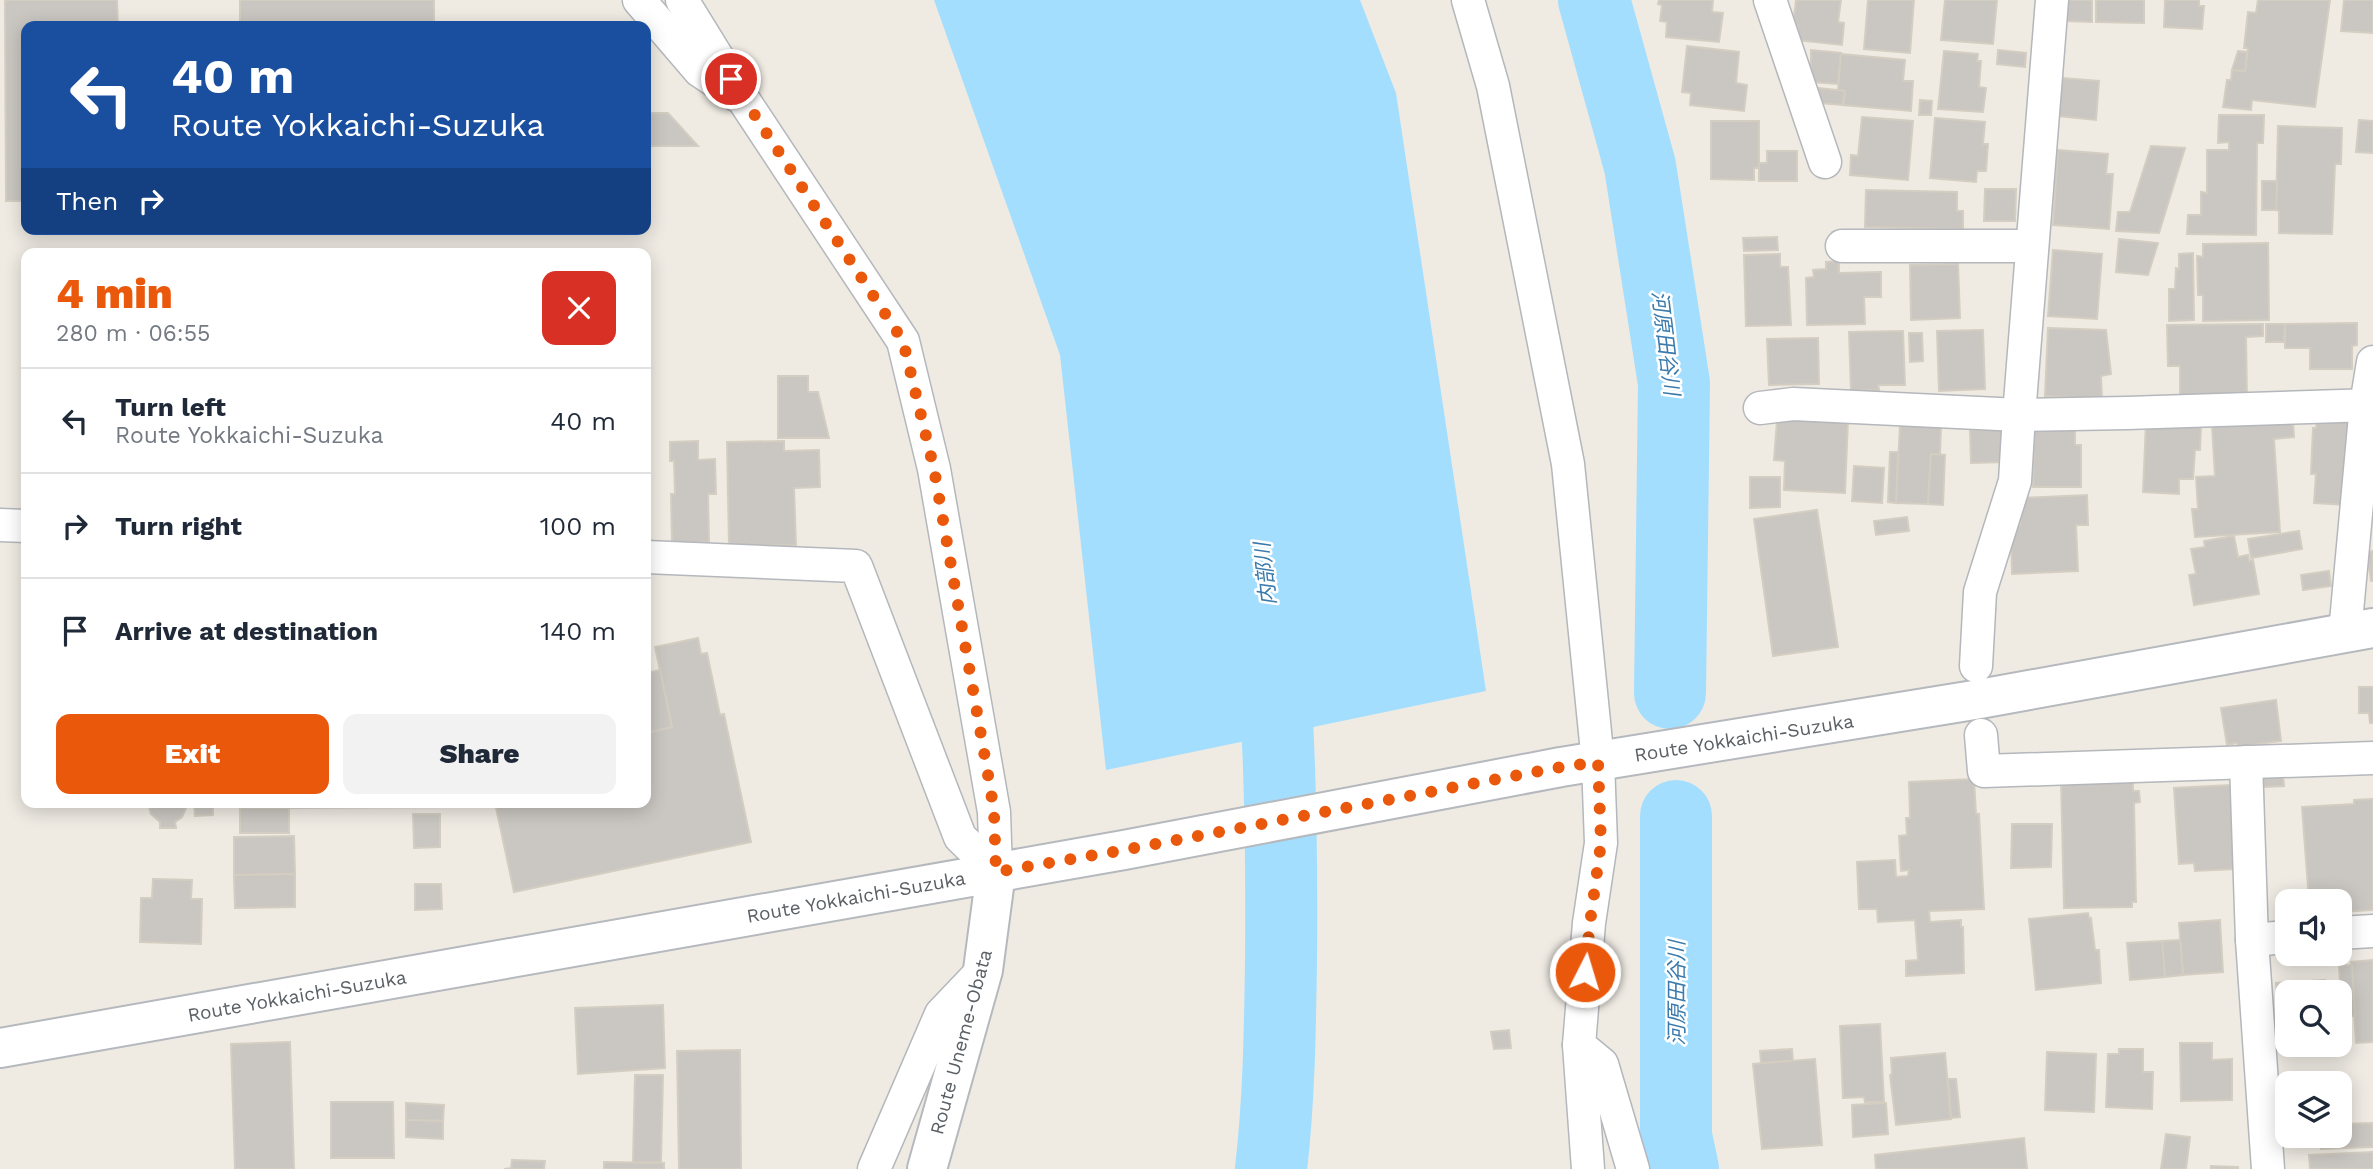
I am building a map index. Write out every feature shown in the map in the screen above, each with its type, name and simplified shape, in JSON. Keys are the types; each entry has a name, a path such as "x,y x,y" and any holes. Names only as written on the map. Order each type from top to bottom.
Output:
{"main road":[{"name":"Route Yokkaichi-Suzuka","path":"0,1048 1124,850 1579,765 1974,700 2359,631"},
{"name":"Route Uneme-Obata","path":"927,1169 983,970 996,872"}],"street":[{"path":"639,0 700,71 743,99"},
{"path":"682,0 743,99 903,341 934,469 990,785 994,812 996,872"},
{"path":"1468,0 1493,86 1568,464 1579,765 1601,843 1590,923 1579,1045 1588,1169"},
{"path":"1770,0 1825,162"},
{"path":"1976,666 1980,593 2015,481 2053,0"},
{"path":"1842,246 2032,246"},
{"path":"2359,631 2373,362"},
{"path":"1760,408 1793,404 2019,415 2370,405"},
{"path":"0,525 21,526"},
{"path":"651,557 856,566 960,838 996,872"},
{"path":"1981,735 1984,771 2373,758"},
{"path":"2246,762 2252,940 2268,1169"},
{"path":"2352,932 2373,931"},
{"path":"2252,940 2275,938"},
{"path":"874,1169 941,1014 983,970"},
{"path":"1579,1045 1602,1064 1633,1169"}],"water":[{"path":"934,0 1360,0 1396,93 1486,691 1106,770 1060,355"}],"building":[{"path":"5,0 117,0 118,21 21,21 21,201 6,201"},
{"path":"240,0 434,0 434,21 240,21"},
{"path":"1659,0 1713,0 1712,12 1723,13 1719,42 1666,37 1667,22 1660,21 1662,5 1658,4"},
{"path":"1796,0 1841,0 1838,22 1844,23 1842,45 1797,40 1798,26 1793,25"},
{"path":"1868,0 1914,0 1910,53 1864,49"},
{"path":"1945,0 1997,0 1993,44 1941,40"},
{"path":"2067,0 2092,0 2092,22 2066,21"},
{"path":"2096,0 2144,0 2144,23 2096,22"},
{"path":"2165,0 2199,0 2199,6 2204,6 2202,29 2164,27"},
{"path":"2258,0 2330,0 2315,107 2252,100 2251,110 2223,107 2227,80 2231,80 2232,70 2245,71 2248,48 2244,48 2248,12 2256,13"},
{"path":"2344,0 2373,0 2373,33 2341,31"},
{"path":"1687,46 1739,52 1736,83 1747,85 1744,111 1690,105 1691,93 1682,92"},
{"path":"1811,50 1841,53 1838,84 1811,82"},
{"path":"1998,50 2026,53 2025,67 1997,64"},
{"path":"1944,51 1978,54 1977,61 1981,61 1979,87 1986,88 1983,112 1938,109"},
{"path":"2238,51 2247,52 2245,71 2232,70"},
{"path":"1841,54 1905,60 1903,81 1913,81 1911,111 1843,105 1845,91 1838,90"},
{"path":"2062,78 2099,81 2096,120 2058,116"},
{"path":"1818,88 1845,91 1843,105 1819,103"},
{"path":"1920,100 1932,101 1931,115 1919,115"},
{"path":"651,113 668,113 698,146 651,146"},
{"path":"2219,115 2264,115 2263,143 2257,143 2256,235 2187,234 2188,215 2201,215 2201,192 2207,193 2207,150 2229,150 2229,142 2218,143"},
{"path":"1862,117 1913,121 1908,180 1850,175 1851,155 1858,156"},
{"path":"1935,118 1985,122 1983,144 1988,144 1986,171 1977,171 1976,182 1930,178"},
{"path":"2359,120 2373,121 2373,153 2356,152"},
{"path":"1711,121 1759,121 1759,168 1754,168 1754,180 1711,179"},
{"path":"2278,126 2342,128 2341,164 2335,164 2332,234 2279,233 2279,211 2276,210"},
{"path":"2151,146 2185,148 2159,233 2116,231 2118,212 2130,212"},
{"path":"2058,150 2108,154 2106,174 2113,174 2109,229 2053,225"},
{"path":"1767,151 1797,151 1797,181 1759,181 1759,163 1767,163"},
{"path":"2262,181 2277,181 2276,210 2262,210"},
{"path":"1985,189 2016,189 2015,221 1984,221"},
{"path":"1866,190 1957,192 1957,211 1963,211 1963,229 1865,227"},
{"path":"1777,237 1778,250 1744,251 1743,238"},
{"path":"2119,239 2158,243 2148,275 2116,272"},
{"path":"2268,243 2269,320 2203,321 2203,295 2198,295 2197,256 2203,257 2203,244"},
{"path":"2053,250 2102,254 2097,319 2048,316"},
{"path":"2193,253 2194,320 2169,321 2169,289 2175,289 2179,254"},
{"path":"1780,254 1780,267 1788,267 1791,325 1746,326 1744,255"},
{"path":"1839,261 1839,273 1881,272 1881,297 1864,297 1865,324 1807,325 1806,278 1814,277 1813,270 1826,269 1826,262"},
{"path":"1958,264 1960,318 1911,320 1910,265"},
{"path":"2357,323 2357,345 2352,346 2352,369 2310,369 2310,348 2285,348 2285,324"},
{"path":"2263,324 2263,336 2246,337 2247,400 2180,401 2180,366 2168,366 2167,325"},
{"path":"2266,324 2285,324 2284,342 2266,342"},
{"path":"2048,328 2106,330 2111,374 2101,376 2102,398 2045,396"},
{"path":"1983,330 1985,389 1939,391 1937,331"},
{"path":"1903,331 1905,385 1878,385 1879,390 1851,391 1849,332"},
{"path":"1909,333 1922,333 1923,361 1910,362"},
{"path":"1818,338 1819,384 1769,385 1767,339"},
{"path":"778,376 808,376 808,392 818,392 829,438 778,438"},
{"path":"1787,417 1848,420 1845,493 1784,490 1785,461 1774,460 1777,421 1787,421"},
{"path":"2317,418 2351,419 2346,505 2314,503 2316,474 2311,474 2313,428 2316,428"},
{"path":"2293,421 2294,437 2274,439 2280,532 2195,537 2192,509 2198,509 2196,477 2215,476 2212,426"},
{"path":"2146,422 2201,425 2200,450 2195,450 2193,479 2179,479 2179,494 2143,492"},
{"path":"1900,425 1941,427 1940,454 1931,454 1928,504 1896,503"},
{"path":"1970,430 2005,430 2006,462 1971,463"},
{"path":"2034,430 2075,430 2075,445 2081,445 2081,487 2033,487"},
{"path":"698,441 698,460 715,459 716,494 708,494 709,542 672,543 671,494 675,494 674,461 670,461 670,442"},
{"path":"784,441 784,451 819,450 820,487 794,488 796,545 729,546 727,442"},
{"path":"1890,452 1898,452 1896,503 1888,502"},
{"path":"1931,454 1945,455 1943,505 1928,504"},
{"path":"1854,466 1884,468 1882,503 1852,501"},
{"path":"1750,477 1780,477 1780,507 1750,508"},
{"path":"2087,495 2088,525 2076,525 2078,571 2012,574 2011,526 2020,526 2020,498"},
{"path":"1817,510 1838,647 1773,656 1754,519"},
{"path":"1907,517 1909,531 1876,535 1874,521"},
{"path":"2299,531 2302,549 2251,558 2248,539"},
{"path":"2234,536 2238,557 2248,555 2249,561 2253,560 2259,594 2194,605 2189,575 2196,574 2191,549 2205,547 2204,541"},
{"path":"2373,551 2373,581 2371,581 2367,552"},
{"path":"2329,571 2331,586 2303,590 2301,575"},
{"path":"698,638 701,654 707,653 720,715 724,714 751,842 514,892 496,808 651,808 651,732 672,727 655,647"},
{"path":"660,670 672,727 651,732 651,672"},
{"path":"2359,687 2373,687 2373,723 2370,723 2369,713 2359,713"},
{"path":"2276,700 2281,741 2238,747 2237,743 2227,745 2221,708"},
{"path":"2283,774 2284,786 2263,787 2264,809 2258,810 2256,775"},
{"path":"2133,778 2133,791 2139,791 2140,802 2134,803 2136,902 2132,902 2132,907 2064,908 2061,780"},
{"path":"1974,779 1976,814 1979,814 1984,909 1929,911 1930,922 1961,920 1964,973 1906,976 1906,961 1918,960 1915,920 1878,922 1877,909 1859,909 1857,862 1895,860 1896,877 1908,876 1909,870 1901,871 1899,836 1907,835 1906,818 1910,818 1909,782"},
{"path":"2230,785 2234,869 2195,871 2194,863 2179,864 2174,788"},
{"path":"2373,799 2373,910 2352,911 2352,889 2308,889 2302,807 2354,804 2354,800"},
{"path":"149,808 186,808 182,817 175,822 176,828 160,828 160,822 151,814"},
{"path":"194,808 213,808 213,815 195,816"},
{"path":"240,808 289,808 289,833 240,833"},
{"path":"413,814 440,814 440,847 414,848"},
{"path":"2012,824 2052,824 2051,867 2011,868"},
{"path":"294,836 295,874 234,875 234,837"},
{"path":"295,874 295,907 235,908 234,875"},
{"path":"153,879 192,880 191,899 202,899 201,944 140,942 141,898 152,898"},
{"path":"415,884 441,884 442,909 415,910"},
{"path":"2088,913 2095,950 2099,950 2101,983 2036,990 2029,919"},
{"path":"2220,920 2223,972 2183,975 2179,923"},
{"path":"2180,940 2183,975 2165,977 2162,941"},
{"path":"2162,941 2165,977 2130,980 2127,943"},
{"path":"2373,960 2373,1042 2356,1043 2352,962"},
{"path":"2352,965 2355,1016 2352,1016 2352,980 2340,980 2339,966"},
{"path":"663,1005 665,1068 578,1074 575,1008"},
{"path":"1880,1024 1884,1102 1865,1102 1864,1097 1843,1098 1840,1026"},
{"path":"1509,1030 1511,1048 1494,1049 1491,1032"},
{"path":"290,1042 294,1169 235,1169 231,1044"},
{"path":"2180,1043 2212,1043 2212,1060 2232,1059 2232,1100 2181,1101"},
{"path":"1792,1049 1793,1061 1761,1063 1760,1051"},
{"path":"2119,1049 2143,1049 2143,1072 2153,1072 2152,1109 2106,1107 2108,1054 2119,1054"},
{"path":"740,1050 741,1169 679,1169 677,1051"},
{"path":"2047,1052 2096,1054 2094,1112 2045,1110"},
{"path":"1945,1053 1951,1119 1896,1125 1890,1075 1891,1058"},
{"path":"1815,1059 1822,1145 1762,1149 1753,1064"},
{"path":"635,1075 663,1075 661,1162 633,1163"},
{"path":"1948,1079 1956,1079 1960,1117 1951,1118"},
{"path":"331,1102 393,1102 394,1158 331,1158"},
{"path":"406,1103 444,1105 443,1121 406,1120"},
{"path":"1886,1103 1888,1134 1853,1137 1852,1105"},
{"path":"406,1120 443,1121 443,1139 406,1137"},
{"path":"2373,1123 2373,1147 2352,1148 2352,1124"},
{"path":"2166,1134 2190,1137 2186,1169 2161,1169"},
{"path":"2024,1138 2027,1169 1876,1169 1875,1155"},
{"path":"2373,1152 2373,1169 2310,1169 2309,1155"},
{"path":"512,1160 545,1161 544,1169 504,1169 511,1168"},
{"path":"604,1162 664,1163 664,1169 604,1169"},
{"path":"2211,1166 2238,1167 2238,1169 2211,1169"}],"waterway":[{"name":"河原田谷川","path":"1594,0 1640,166 1674,383 1670,693"},
{"name":"内部川","path":"1271,635 1281,839 1279,1065 1271,1169"},
{"name":"河原田谷川","path":"1676,816 1676,1136 1683,1169"}],"route":[{"path":"731,79 903,341 934,469 990,786 994,812 996,872 1598,762 1601,843 1585,972"}]}
